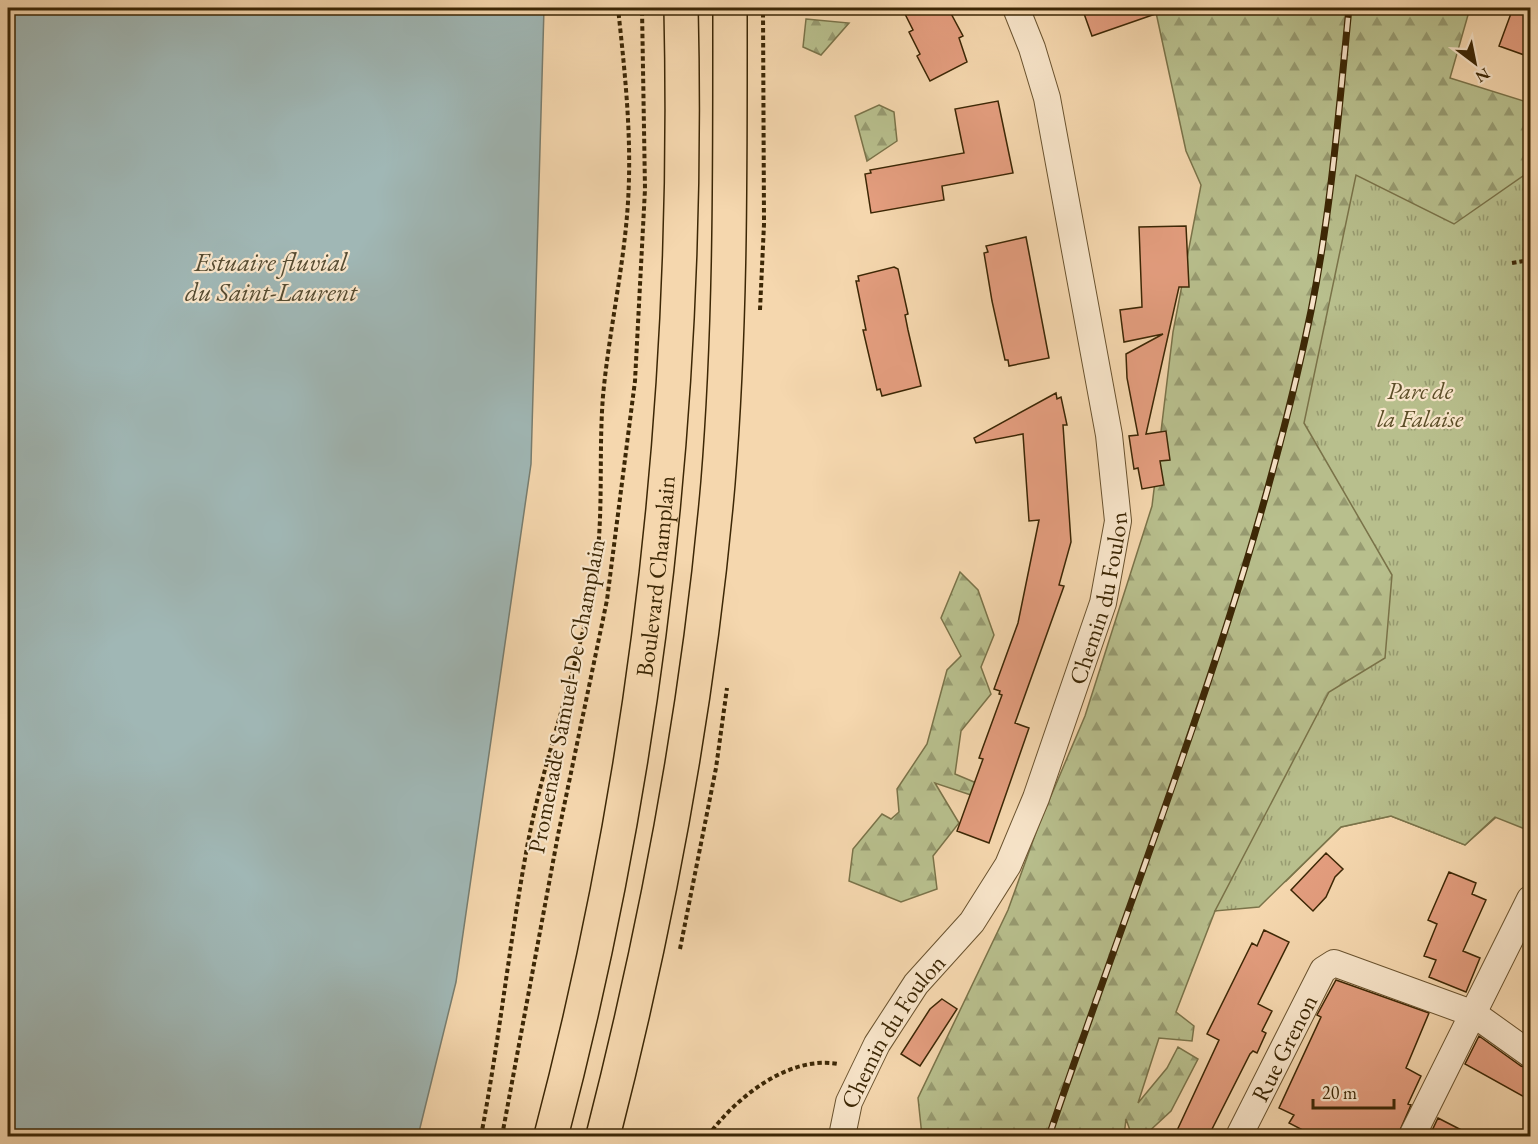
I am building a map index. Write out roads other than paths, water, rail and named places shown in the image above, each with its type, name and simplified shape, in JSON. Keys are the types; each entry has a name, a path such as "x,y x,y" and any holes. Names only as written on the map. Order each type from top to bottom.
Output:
{"main road":[{"name":"Boulevard Champlain","path":"551,1137 604,917 627,793 667,480 677,319 681,169 681,8"},
{"path":"603,1137 626,1048 654,911 704,610 718,483 725,345 730,177 730,8"}],"street":[{"name":"Chemin du Foulon","path":"842,1137 849,1102 863,1070 916,984 972,922 1008,865 1036,798 1102,603 1118,521 1109,435 1047,98 1032,48 1016,8"},
{"path":"1412,1137 1530,899"},
{"name":"Rue Grenon","path":"1240,1136 1323,970 1334,963 1474,1014"},
{"path":"1474,1014 1530,1054"}],"water":[{"name":"Estuaire fluvial du Saint-Laurent","path":"8,8 544,8 531,464 456,982 418,1136 8,1136"}],"railway":[{"path":"1049,1136 1193,728 1259,521 1287,417 1311,311 1324,236 1349,8"}],"park label":[{"name":"Parc de la Falaise","path":"1420,404"}]}
